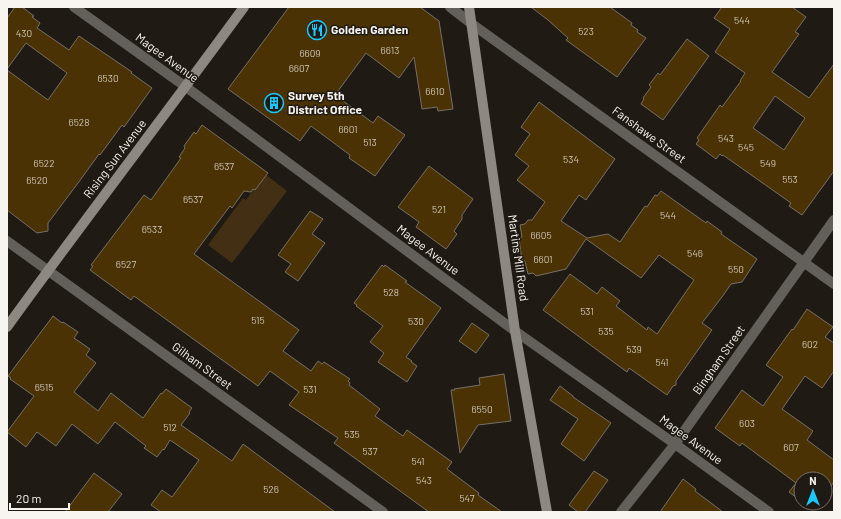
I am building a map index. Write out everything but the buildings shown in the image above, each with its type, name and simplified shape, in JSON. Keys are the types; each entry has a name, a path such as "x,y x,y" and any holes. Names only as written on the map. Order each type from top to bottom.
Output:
{"street":[{"name":"Magee Avenue","path":"74,7 186,87 515,331 769,512"},
{"name":"Rising Sun Avenue","path":"7,327 244,7"},
{"name":"Fanshawe Street","path":"450,7 834,284"},
{"name":"Martins Mill Road","path":"469,7 515,331 548,512"},
{"name":"Bingham Street","path":"621,512 675,444 834,220"},
{"name":"Gilham Street","path":"7,241 383,512"}],"shaded area":[{"path":"265,174 287,191 232,263 208,245 243,198 246,200"}],"place":[{"name":"Golden Garden","path":"317,30"},
{"name":"Survey 5th District Office","path":"274,103"}]}
